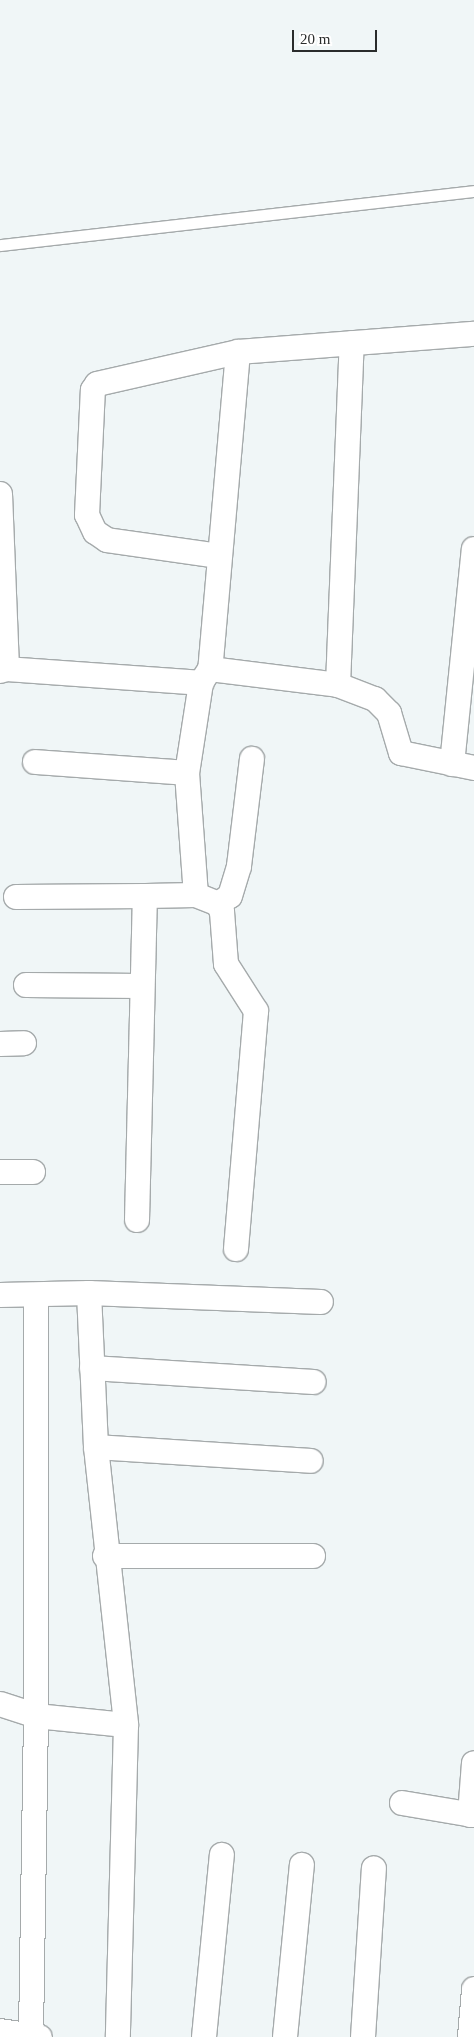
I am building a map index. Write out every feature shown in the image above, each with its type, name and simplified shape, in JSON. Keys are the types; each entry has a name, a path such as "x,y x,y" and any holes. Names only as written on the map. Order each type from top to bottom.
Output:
{"street":[{"path":"219,556 107,540 95,532 87,515 93,390 97,384 238,352 474,334"},
{"path":"338,685 352,343"},
{"path":"196,895 186,773 206,676 238,352"},
{"path":"0,494 4,670 206,676 338,685 383,703 389,713 400,753 463,766 474,549"},
{"path":"218,904 227,900 233,890 239,866 252,759"},
{"path":"35,762 186,773"},
{"path":"16,897 196,895 218,904 222,912 226,964 256,1011 236,1249"},
{"path":"137,1220 144,896"},
{"path":"26,985 142,986"},
{"path":"0,1044 24,1043"},
{"path":"0,1172 33,1172"},
{"path":"89,1293 96,1447 105,1556 126,1725 118,2037"},
{"path":"0,1295 89,1293 321,1302"},
{"path":"0,2031 36,2036 36,1295"},
{"path":"92,1368 314,1382"},
{"path":"96,1447 311,1460"},
{"path":"105,1556 313,1556"},
{"path":"0,1704 36,1716 126,1725"},
{"path":"402,1803 472,1815 474,1763"},
{"path":"204,2037 222,1855"},
{"path":"285,2037 302,1865"},
{"path":"363,2037 374,1868"},
{"path":"470,2037 474,1989"}],"lane":[{"path":"0,245 474,191"}]}
